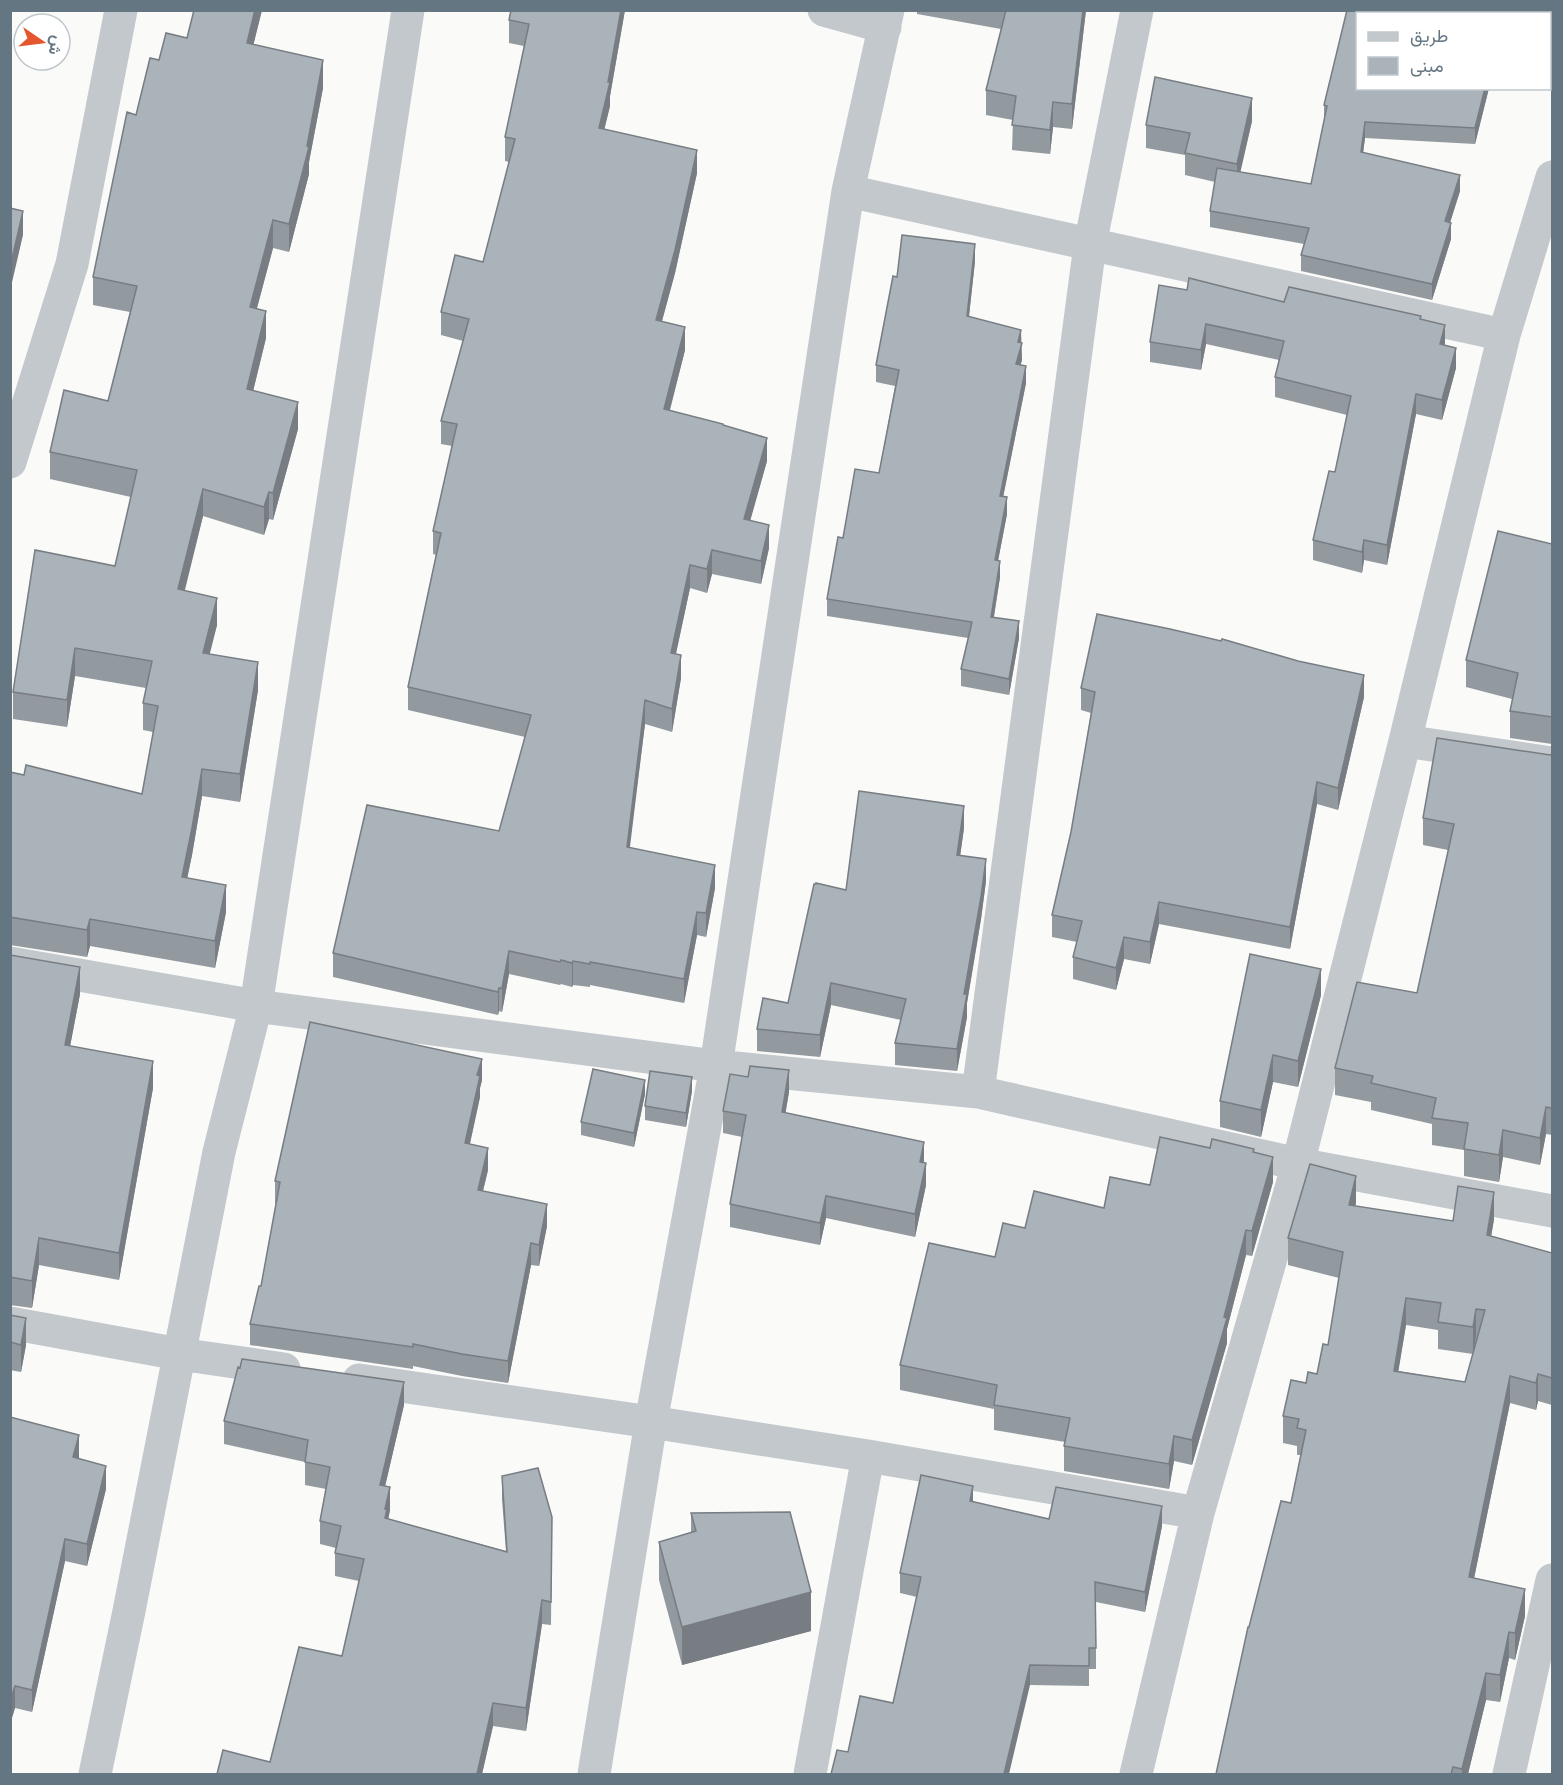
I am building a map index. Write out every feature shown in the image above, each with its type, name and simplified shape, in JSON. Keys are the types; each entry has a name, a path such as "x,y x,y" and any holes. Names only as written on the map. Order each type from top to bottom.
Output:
{"street":[{"path":"10,462 72,264 121,10"},
{"path":"95,1774 219,1152 256,1006 408,10"},
{"path":"594,1774 651,1422 717,1066 849,191 887,19 824,10"},
{"path":"978,1092 1090,245 1137,10"},
{"path":"1136,1774 1198,1513 1298,1164 1405,741 1504,335 1552,177"},
{"path":"849,191 1504,335"},
{"path":"1405,741 1552,763"},
{"path":"10,963 256,1006 717,1066 978,1092 1298,1164 1552,1211"},
{"path":"10,1323 179,1354 651,1422 868,1456 1198,1513"},
{"path":"810,1774 868,1456"},
{"path":"1509,1774 1552,1580"}],"building":[{"path":"194,10 255,10 247,43 323,60 307,146 309,147 289,224 273,220 250,307 266,311 247,389 298,402 273,493 269,492 264,507 203,489 178,589 217,598 203,653 258,662 240,774 202,769 182,877 226,885 215,941 90,919 87,930 10,917 10,772 24,775 26,765 142,794 158,706 143,703 152,661 75,648 67,700 13,692 35,550 115,566 137,470 50,452 64,390 108,401 137,286 93,277 127,112 136,115 150,58 159,60 166,33 187,38"},
{"path":"511,10 621,10 608,82 610,82 599,128 697,150 675,250 656,320 685,327 664,409 767,438 744,519 769,525 761,561 712,550 707,569 690,565 671,653 681,655 672,709 645,700 627,847 715,865 706,913 697,912 684,979 590,962 590,964 573,961 572,963 561,960 560,962 509,951 502,988 499,988 498,992 333,953 367,805 499,831 531,715 408,687 441,533 433,531 457,424 441,421 469,319 441,312 455,255 483,262 515,139 505,137 529,24 509,20"},
{"path":"1006,10 1083,10 1072,104 1053,102 1050,130 1012,125 1016,96 986,90"},
{"path":"1347,10 1434,10 1434,12 1356,12 1356,90 1484,90 1475,128 1365,122 1361,152 1460,175 1445,221 1451,223 1432,284 1301,255 1309,228 1210,211 1217,168 1311,184 1327,106 1324,105"},
{"path":"1155,77 1252,98 1237,164 1185,153 1190,133 1146,125"},
{"path":"10,208 23,211 10,267"},
{"path":"902,235 975,244 967,316 1021,330 1018,342 1022,343 1016,364 1026,366 1000,496 1007,497 995,560 1000,561 991,617 1019,621 1009,679 961,669 972,622 827,599 838,537 843,538 855,469 879,473 899,370 876,365 893,276 897,277"},
{"path":"1189,278 1284,302 1289,287 1421,316 1420,319 1445,325 1440,344 1456,348 1442,400 1416,394 1387,545 1364,540 1362,552 1313,540 1329,471 1335,472 1351,396 1275,377 1284,341 1206,324 1201,350 1150,342 1159,285 1187,290"},
{"path":"1498,531 1552,544 1552,717 1510,711 1518,673 1466,660"},
{"path":"1097,614 1221,641 1222,639 1298,661 1364,675 1338,788 1317,782 1290,927 1159,902 1150,942 1124,937 1116,968 1073,957 1082,921 1052,915 1071,832 1095,692 1081,688"},
{"path":"1437,738 1552,754 1552,1108 1546,1107 1540,1138 1503,1130 1499,1155 1464,1149 1468,1123 1432,1118 1436,1098 1371,1083 1373,1076 1335,1068 1357,982 1417,993 1454,824 1423,818"},
{"path":"859,791 964,806 957,855 986,859 957,1049 895,1043 906,999 831,983 820,1035 757,1029 763,998 788,1003 814,884 846,890"},
{"path":"1250,954 1321,969 1298,1061 1273,1055 1261,1110 1220,1101"},
{"path":"10,955 80,967 65,1045 153,1061 119,1253 39,1238 32,1281 10,1277"},
{"path":"310,1022 482,1059 465,1143 488,1148 478,1190 547,1204 539,1245 531,1243 508,1361 413,1344 413,1347 250,1324 259,1286 261,1286 280,1182 275,1181"},
{"path":"750,1066 789,1070 782,1112 924,1142 920,1162 926,1163 915,1214 826,1196 820,1223 730,1204 746,1115 723,1111 730,1074 748,1077"},
{"path":"593,1069 645,1080 634,1133 581,1122"},
{"path":"650,1071 692,1077 686,1113 645,1106"},
{"path":"1160,1137 1210,1148 1212,1139 1254,1149 1253,1152 1273,1157 1252,1231 1246,1230 1224,1317 1227,1318 1192,1440 1174,1436 1169,1464 1064,1446 1070,1418 994,1405 997,1385 900,1365 929,1243 995,1257 1003,1223 1025,1228 1034,1191 1104,1208 1110,1177 1150,1185"},
{"path":"1310,1164 1356,1176 1349,1205 1453,1221 1458,1186 1494,1192 1487,1235 1552,1253 1552,1378 1538,1374 1536,1383 1510,1376 1469,1577 1525,1589 1515,1633 1509,1632 1500,1675 1486,1673 1462,1769 1453,1767 1451,1774 1216,1774 1248,1627 1281,1501 1291,1503 1306,1430 1297,1428 1299,1419 1283,1416 1291,1380 1306,1383 1308,1372 1317,1374 1323,1344 1328,1345 1343,1252 1288,1238","holes":["1406,1298 1441,1303 1438,1322 1473,1327 1476,1309 1485,1310 1465,1382 1394,1371"]},
{"path":"10,1315 26,1318 21,1345 10,1342"},
{"path":"242,1359 404,1382 380,1485 390,1487 385,1518 507,1552 502,1476 538,1468 552,1517 551,1602 542,1600 526,1708 493,1703 477,1774 217,1774 223,1750 270,1762 299,1647 342,1656 364,1559 335,1553 341,1526 320,1521 330,1467 305,1462 308,1440 224,1421"},
{"path":"10,1417 79,1435 73,1457 106,1466 87,1544 65,1539 32,1690 15,1686 10,1701"},
{"path":"921,1475 973,1486 970,1501 1049,1519 1056,1487 1162,1506 1145,1592 1095,1582 1096,1648 1089,1648 1089,1666 1030,1665 1004,1774 831,1774 837,1750 848,1752 860,1696 893,1703 921,1577 900,1573"},
{"path":"790,1512 811,1592 682,1627 659,1542 696,1531 691,1513"}]}
